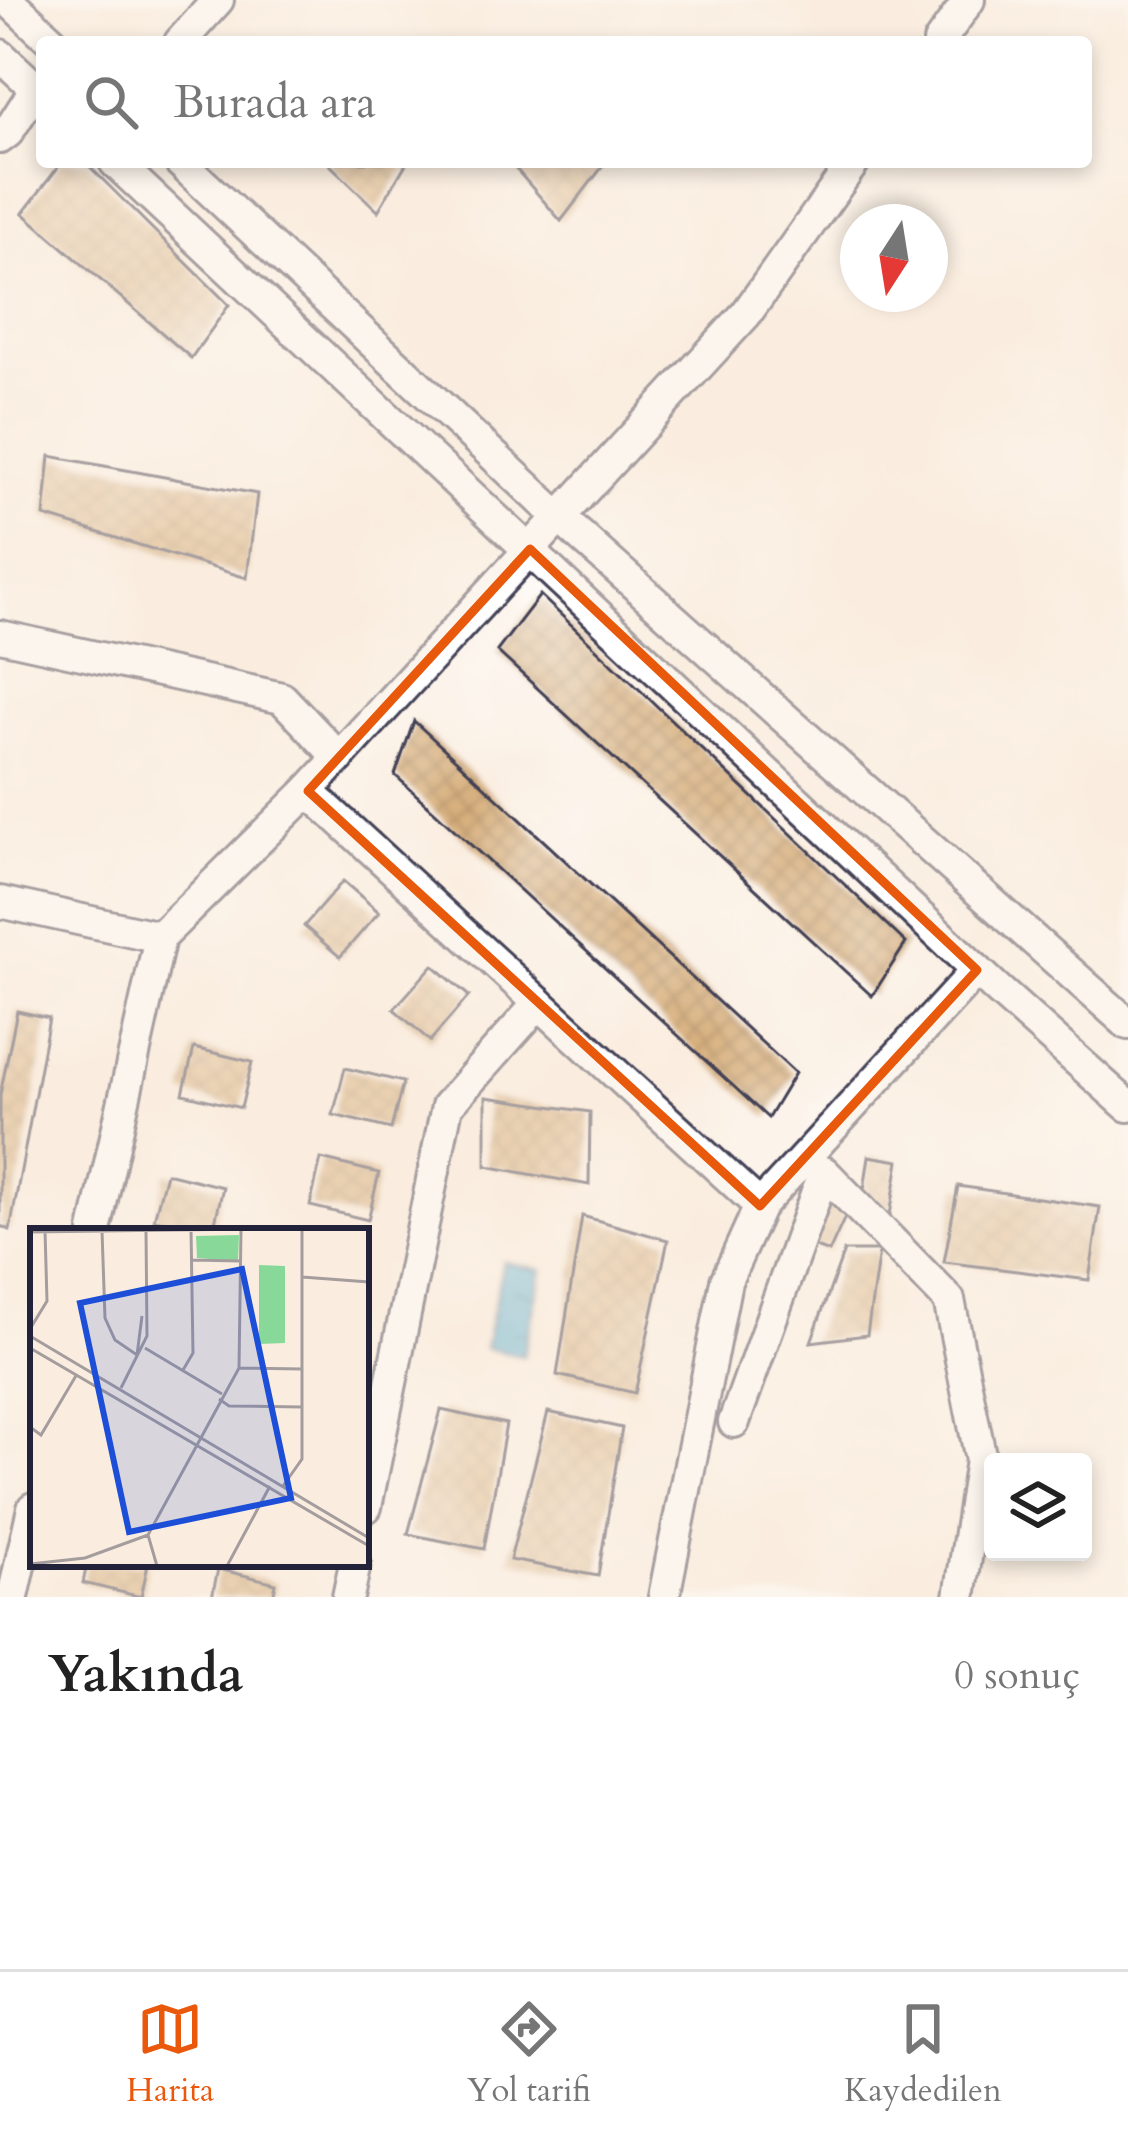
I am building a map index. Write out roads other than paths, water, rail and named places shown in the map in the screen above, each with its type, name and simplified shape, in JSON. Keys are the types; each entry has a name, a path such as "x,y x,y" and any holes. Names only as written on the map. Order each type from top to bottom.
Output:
{"street":[{"path":"8,0 46,36"},
{"path":"185,36 218,0"},
{"path":"943,36 969,0"},
{"path":"0,55 36,88"},
{"path":"0,138 36,95"},
{"path":"121,168 1128,1106"},
{"path":"187,168 559,517 1128,1024"},
{"path":"95,1228 160,937 308,791 746,314 850,168"},
{"path":"0,636 282,698 339,758"},
{"path":"308,791 760,1206"},
{"path":"0,902 160,937"},
{"path":"664,1597 726,1281 760,1206 977,970"},
{"path":"369,1492 447,1106 539,1003"},
{"path":"734,1422 824,1172 949,1300 982,1460 960,1597"},
{"path":"13,1597 30,1521"},
{"path":"348,1597 354,1567"}],"water":[{"path":"503,1262 542,1270 523,1356 485,1348"}]}
